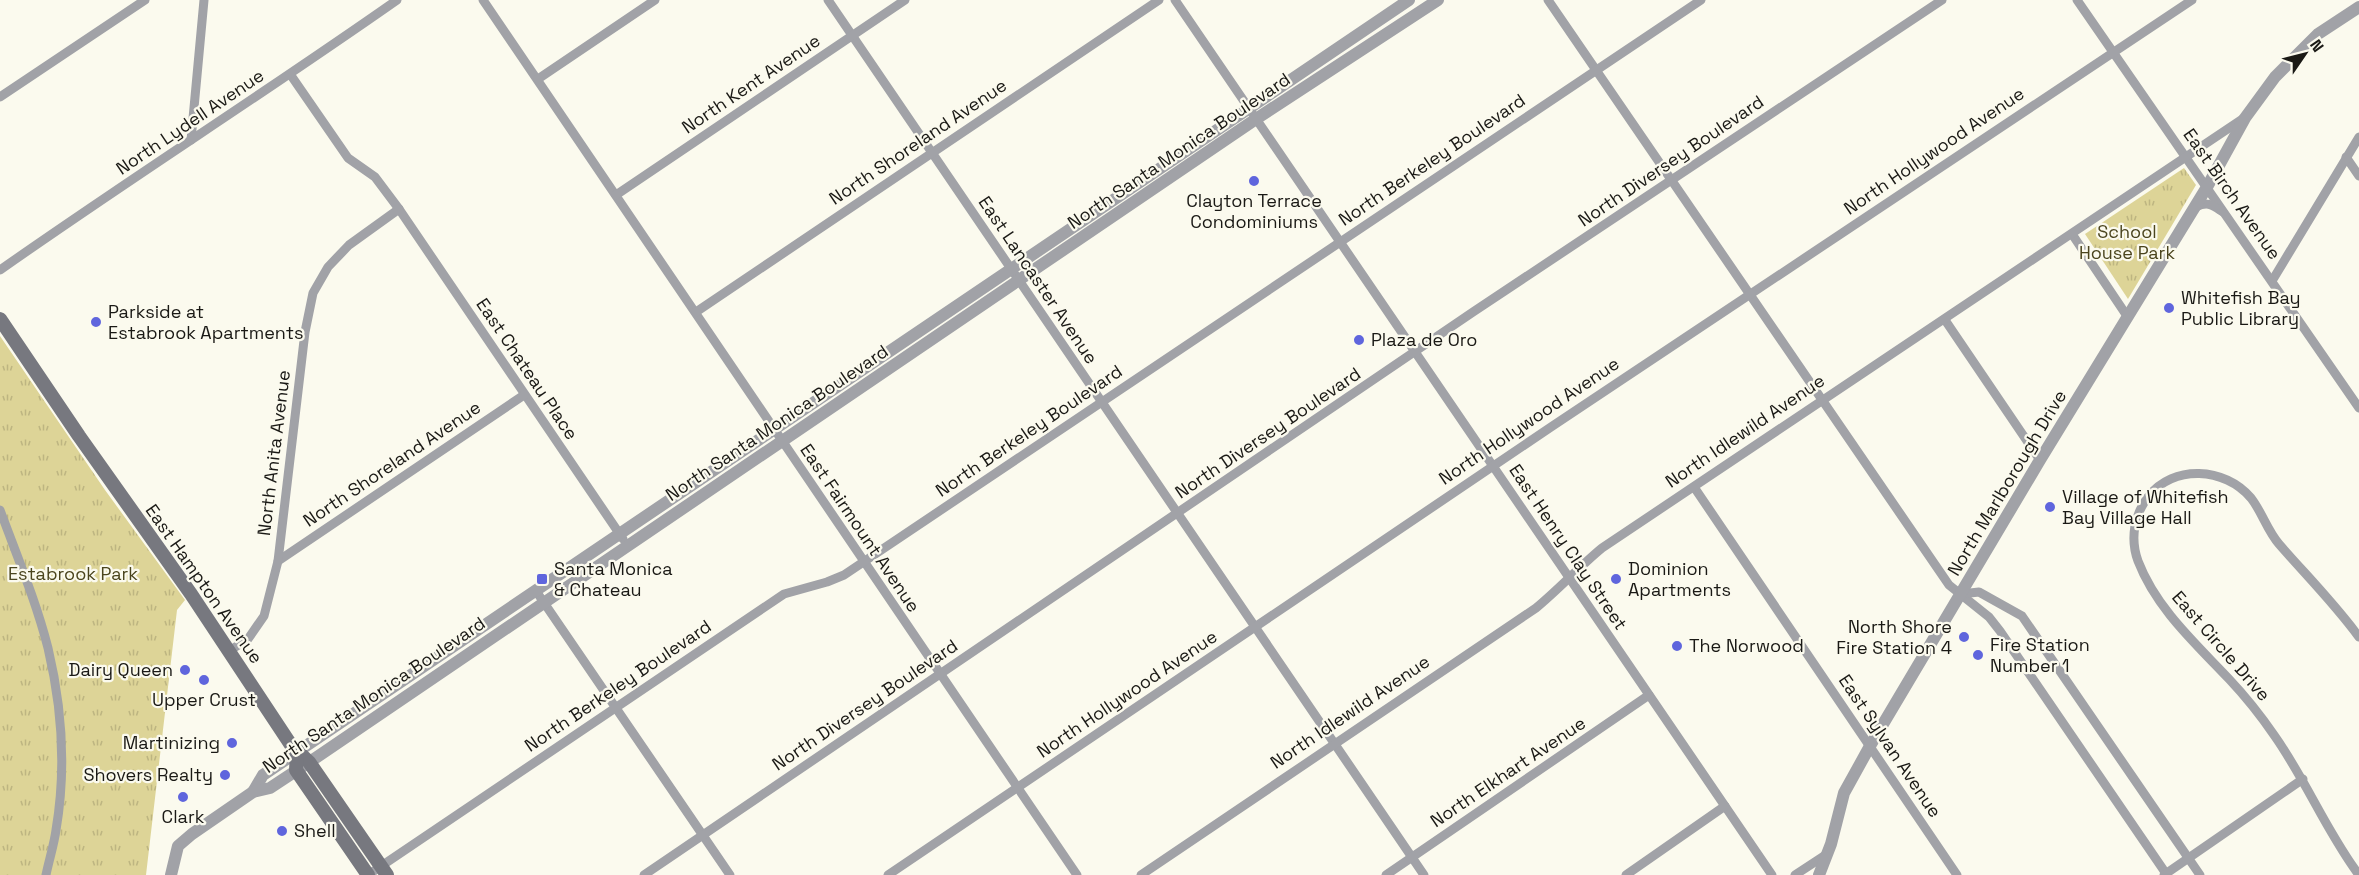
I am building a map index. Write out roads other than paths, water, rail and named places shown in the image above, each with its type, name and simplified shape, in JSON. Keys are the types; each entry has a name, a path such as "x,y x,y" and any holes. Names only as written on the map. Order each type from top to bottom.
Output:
{"main road":[{"name":"East Hampton Avenue","path":"0,320 169,562 297,753 309,762 384,871"},
{"path":"297,753 296,770 368,875"},
{"path":"322,809 335,800"}],"street":[{"path":"0,97 145,0"},
{"path":"191,140 204,0"},
{"name":"North Lydell Avenue","path":"0,270 397,0"},
{"name":"East Fairmount Avenue","path":"483,0 1077,875"},
{"path":"538,79 655,0"},
{"name":"East Lancaster Avenue","path":"828,0 1424,875"},
{"name":"North Kent Avenue","path":"616,195 905,0"},
{"name":"North Shoreland Avenue","path":"696,312 1159,0"},
{"name":"East Henry Clay Street","path":"1175,0 1772,875"},
{"name":"North Santa Monica Boulevard","path":"253,792 263,775 1409,0"},
{"name":"North Santa Monica Boulevard","path":"253,792 270,788 309,762 1256,119 1438,0"},
{"path":"1548,0 1949,585 1989,617 2000,631 2166,875 2303,779"},
{"name":"North Berkeley Boulevard","path":"368,875 384,871 615,707 784,594 827,582 863,562 1701,0"},
{"name":"North Diversey Boulevard","path":"644,875 1415,352 1942,0"},
{"name":"East Birch Avenue","path":"2077,0 2359,408"},
{"name":"North Hollywood Avenue","path":"888,875 1749,294 2192,0"},
{"name":"North Idlewild Avenue","path":"1141,875 1536,608 1602,548 2245,117 2275,77 2318,34 2359,7"},
{"name":"East Chateau Place","path":"290,74 348,158 375,177 399,209 628,546"},
{"name":"North Marlborough Drive","path":"1819,875 1844,793 1870,746 2127,316 2208,187 2245,117"},
{"path":"2272,281 2359,137"},
{"path":"2203,146 2218,140 2233,140"},
{"path":"2346,157 2359,176"},
{"path":"2194,207 2210,203 2225,213"},
{"name":"North Anita Avenue","path":"229,651 248,639 264,616 278,561 305,332 313,293 328,267 349,245 399,209"},
{"path":"2072,234 2127,316"},
{"path":"1945,320 2040,460"},
{"name":"North Shoreland Avenue","path":"278,561 524,395"},
{"name":"East Circle Drive","path":"2359,637 2276,540 2252,499 2241,487 2218,476 2192,473 2169,480 2146,499 2138,515 2133,546 2145,576 2180,629 2230,680 2268,727 2303,779 2337,843 2359,875"},
{"name":"East Sylvan Avenue","path":"1694,487 1957,875"},
{"path":"0,510 35,605 56,684 61,737 60,783 56,831 46,875"},
{"path":"536,591 730,875"},
{"path":"1961,594 1979,592 2022,616 2200,875"},
{"name":"North Elkhart Avenue","path":"1386,875 1649,695"},
{"path":"171,875 178,846 253,792"},
{"path":"1626,875 1725,806"},
{"path":"1795,875 1827,854"}],"place":[{"name":"Clayton Terrace Condominiums","path":"1254,181"},
{"name":"Whitefish Bay Public Library","path":"2169,308"},
{"name":"Parkside at Estabrook Apartments","path":"96,322"},
{"name":"Plaza de Oro","path":"1359,340"},
{"name":"Village of Whitefish Bay Village Hall","path":"2050,507"},
{"name":"Santa Monica & Chateau","path":"542,579"},
{"name":"Dominion Apartments","path":"1616,579"},
{"name":"North Shore Fire Station 4","path":"1964,637"},
{"name":"The Norwood","path":"1677,646"},
{"name":"Fire Station Number 1","path":"1978,655"},
{"name":"Dairy Queen","path":"185,670"},
{"name":"Upper Crust","path":"204,680"},
{"name":"Martinizing","path":"232,743"},
{"name":"Shovers Realty","path":"225,775"},
{"name":"Clark","path":"183,797"},
{"name":"Shell","path":"282,831"}],"park label":[{"name":"School House Park","path":"2127,242"},
{"name":"Estabrook Park","path":"73,574"}]}
